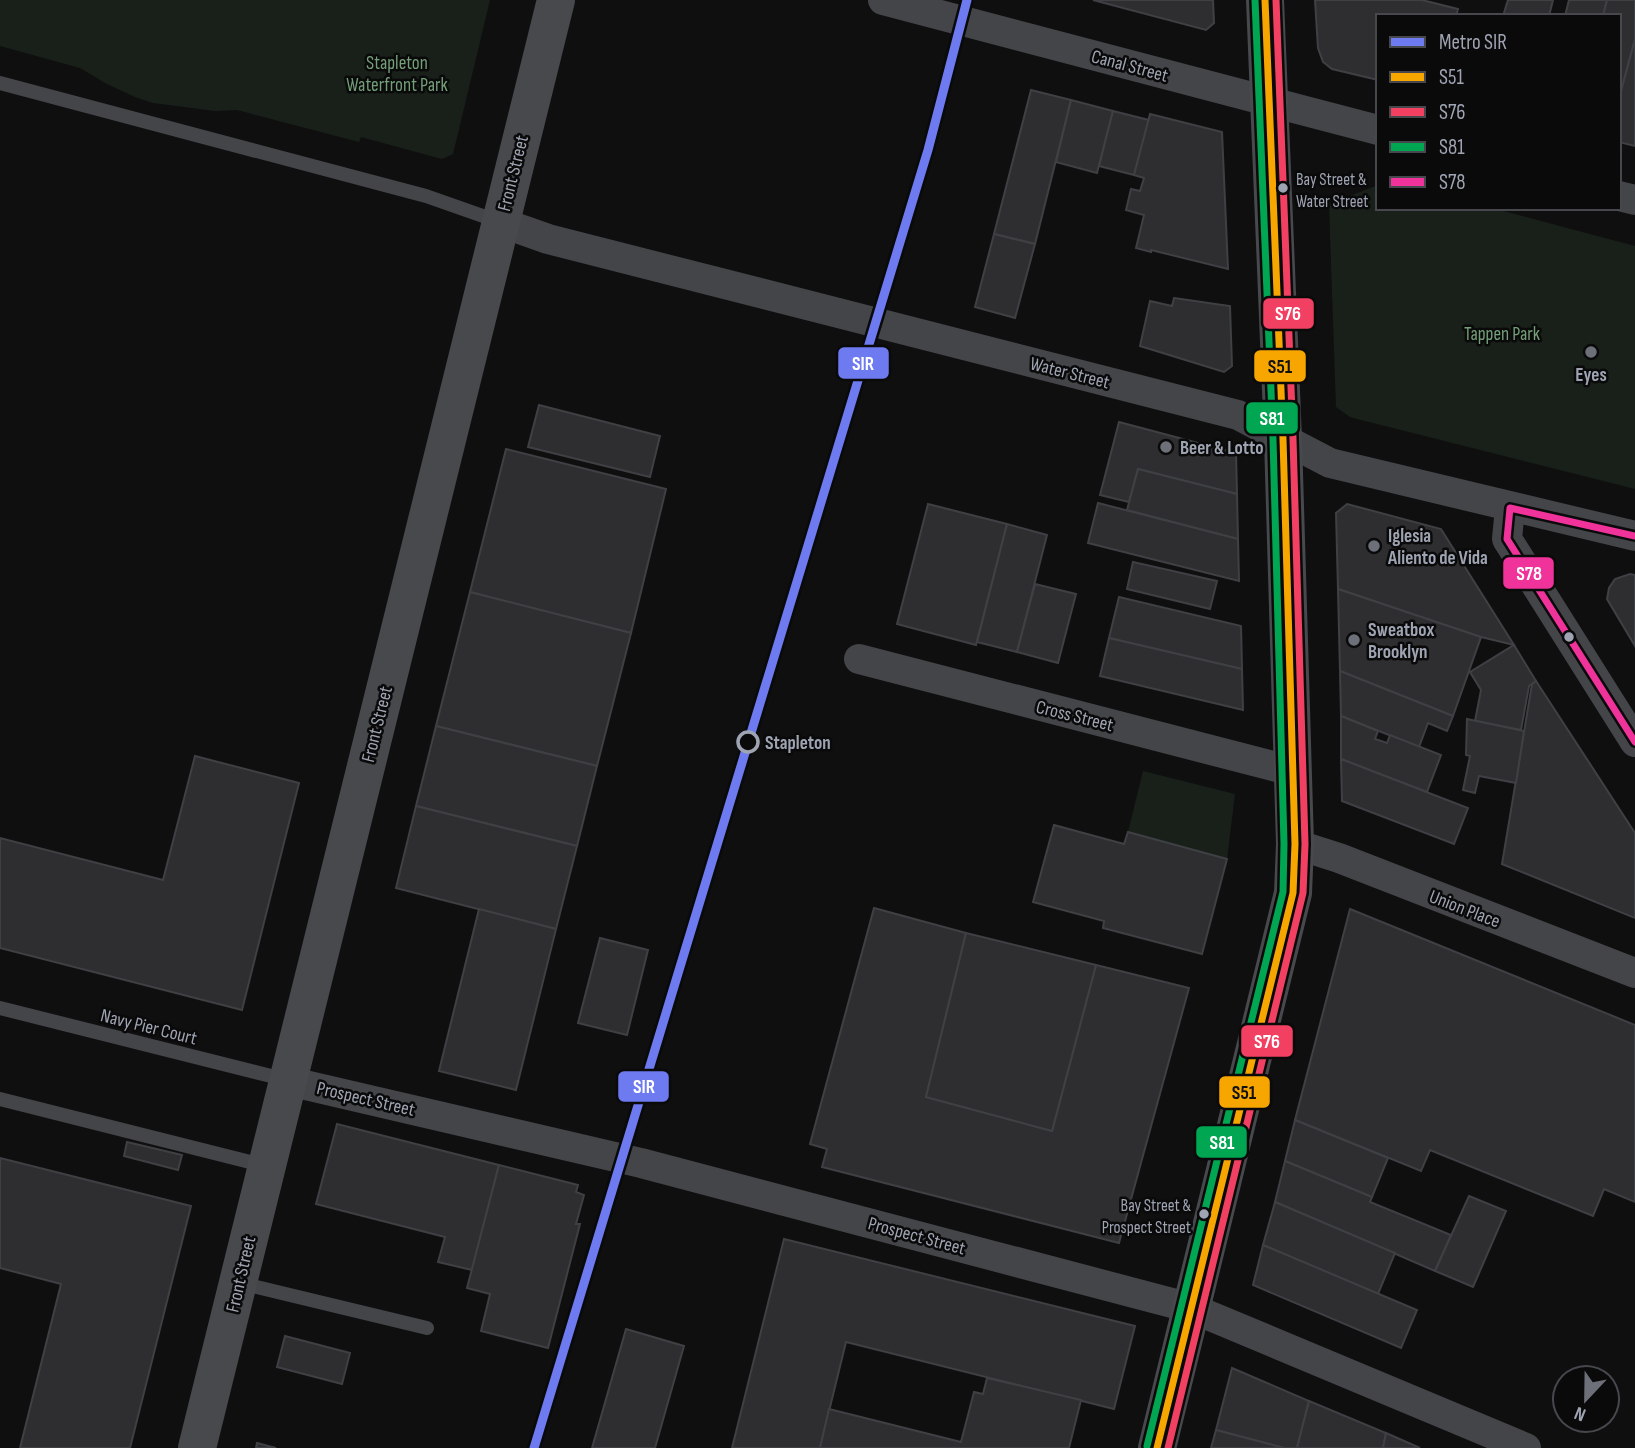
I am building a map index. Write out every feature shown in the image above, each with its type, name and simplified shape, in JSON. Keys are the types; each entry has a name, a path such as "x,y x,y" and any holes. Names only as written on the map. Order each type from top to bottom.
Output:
{"street":[{"name":"Front Street","path":"197,1448 556,0"},
{"name":"Canal Street","path":"883,0 1376,129"},
{"path":"1157,1448 1293,893 1295,844 1283,439 1265,0"},
{"name":"Water Street","path":"500,222 548,239 1238,415 1330,463 1635,536"},
{"path":"1510,508 1507,539 1635,742"},
{"name":"Cross Street","path":"859,659 1292,771"},
{"name":"Union Place","path":"1295,844 1339,858 1635,973"},
{"name":"Prospect Street","path":"288,1081 641,1163 1191,1308 1526,1448"}],"lane":[{"path":"0,83 426,196 500,222"},
{"name":"Navy Pier Court","path":"0,1008 288,1081"},
{"path":"0,1099 266,1166"},
{"path":"239,1283 427,1328"}],"green space":[{"name":"Stapleton Waterfront Park","path":"0,0 490,0 453,154 442,159 361,137 359,142 237,110 215,111 153,103 135,97 80,68 0,46"},
{"name":"Tappen Park","path":"1376,186 1376,210 1500,210 1635,246 1635,489 1350,417 1336,407 1329,204"},
{"path":"1143,771 1235,794 1227,859 1128,832"}],"building":[{"path":"1093,0 1213,0 1214,23 1206,30"},
{"path":"1315,0 1422,0 1458,9 1457,14 1376,14 1376,80 1332,69 1323,62 1318,48"},
{"path":"1508,0 1553,0 1550,14 1504,14"},
{"path":"1569,0 1607,0 1604,14 1566,14"},
{"path":"1607,0 1635,0 1635,39 1621,92 1621,14 1604,14"},
{"path":"1635,39 1635,146 1621,142 1621,92"},
{"path":"1031,90 1071,100 1035,244 994,234"},
{"path":"1071,100 1113,111 1097,173 1056,162"},
{"path":"1113,111 1149,120 1134,175 1099,166"},
{"path":"1150,114 1222,132 1228,269 1136,248 1144,215 1126,210 1131,189 1140,191 1144,178 1134,175"},
{"path":"994,234 1035,244 1015,318 975,307"},
{"path":"1174,298 1230,306 1232,366 1224,372 1140,346 1150,301 1172,306"},
{"path":"539,405 660,436 650,477 528,447"},
{"path":"1119,422 1236,453 1237,494 1138,469 1129,502 1100,495"},
{"path":"506,449 666,489 631,633 470,592"},
{"path":"1138,469 1237,494 1238,539 1127,510"},
{"path":"1098,503 1238,539 1239,581 1088,543"},
{"path":"928,504 1007,524 976,645 897,624"},
{"path":"1347,504 1441,529 1514,645 1481,637 1338,589 1336,513"},
{"path":"1007,524 1047,535 1017,652 977,642"},
{"path":"1133,562 1217,581 1210,609 1127,589"},
{"path":"1635,575 1635,646 1607,599 1609,588 1615,579"},
{"path":"1035,584 1076,594 1058,663 1017,652"},
{"path":"1338,589 1481,637 1453,716 1340,671"},
{"path":"470,592 631,633 597,766 436,726"},
{"path":"1119,597 1241,626 1242,669 1109,638"},
{"path":"1109,638 1242,669 1243,710 1100,676"},
{"path":"1514,645 1536,681 1529,686 1521,730 1475,721 1481,690 1470,672"},
{"path":"1340,671 1453,716 1447,731 1428,723 1419,747 1341,716"},
{"path":"1536,681 1635,833 1635,918 1502,864 1532,684"},
{"path":"1341,716 1378,731 1375,739 1387,743 1390,735 1441,755 1427,792 1341,759"},
{"path":"1467,719 1524,731 1516,783 1479,776 1475,793 1463,790 1470,756 1466,755"},
{"path":"436,726 597,766 577,846 416,806"},
{"path":"195,756 299,783 242,1010 0,948 0,838 163,880"},
{"path":"1341,759 1468,808 1454,844 1342,801"},
{"path":"416,806 577,846 556,929 396,888"},
{"path":"1054,825 1124,844 1128,832 1227,859 1202,954 1103,928 1104,921 1033,902"},
{"path":"874,908 966,933 926,1097 1052,1131 1096,965 1189,988 1119,1243 822,1167 827,1149 810,1144"},
{"path":"479,909 556,929 516,1090 439,1071"},
{"path":"1350,909 1635,1025 1635,1202 1604,1189 1593,1216 1430,1150 1421,1171 1295,1120"},
{"path":"966,933 1096,965 1052,1131 926,1097"},
{"path":"600,938 648,950 627,1035 578,1023"},
{"path":"1295,1120 1388,1158 1372,1197 1285,1161"},
{"path":"337,1124 499,1165 472,1270 438,1262 445,1237 316,1204"},
{"path":"127,1142 182,1155 178,1170 124,1156"},
{"path":"0,1158 191,1206 130,1448 20,1448 61,1284 0,1268"},
{"path":"1285,1161 1372,1197 1370,1202 1451,1235 1435,1271 1275,1202"},
{"path":"499,1165 578,1185 576,1192 584,1195 576,1224 580,1224 548,1348 481,1331 490,1294 467,1288"},
{"path":"1469,1196 1506,1211 1473,1287 1435,1271"},
{"path":"1275,1202 1395,1253 1378,1294 1263,1245"},
{"path":"784,1239 1135,1326 1114,1409 846,1342 820,1448 732,1448"},
{"path":"1263,1245 1417,1310 1401,1348 1253,1285"},
{"path":"626,1329 684,1346 655,1448 592,1448"},
{"path":"285,1336 350,1353 342,1384 277,1367"},
{"path":"1232,1368 1309,1401 1297,1448 1284,1448 1216,1430"},
{"path":"987,1378 1081,1400 1069,1448 820,1448 829,1409 961,1442 974,1392 983,1394"},
{"path":"1309,1401 1386,1433 1383,1448 1297,1448"},
{"path":"1216,1430 1284,1448 1211,1448"},
{"path":"1386,1433 1420,1448 1383,1448"},
{"path":"257,1443 276,1448 256,1448"}],"metro line":[{"name":"SIR","path":"534,1448 928,150 967,0"}],"transit line":[{"name":"S81","path":"1147,1446 1283,892 1273,439 1255,0"},
{"name":"S51","path":"1157,1448 1293,893 1295,844 1283,439 1265,0"},
{"name":"S76","path":"1168,1448 1303,893 1305,844 1293,439 1276,0"},
{"name":"S78","path":"1635,536 1510,508 1507,539 1635,742"}],"place":[{"name":"Bay Street & Water Street","path":"1283,188"},
{"name":"Eyes","path":"1591,352"},
{"name":"Beer & Lotto","path":"1166,447"},
{"name":"Iglesia Aliento de Vida","path":"1374,546"},
{"name":"Sweatbox Brooklyn","path":"1354,640"},
{"name":"Stapleton","path":"748,742"},
{"name":"Bay Street & Prospect Street","path":"1204,1214"}]}
